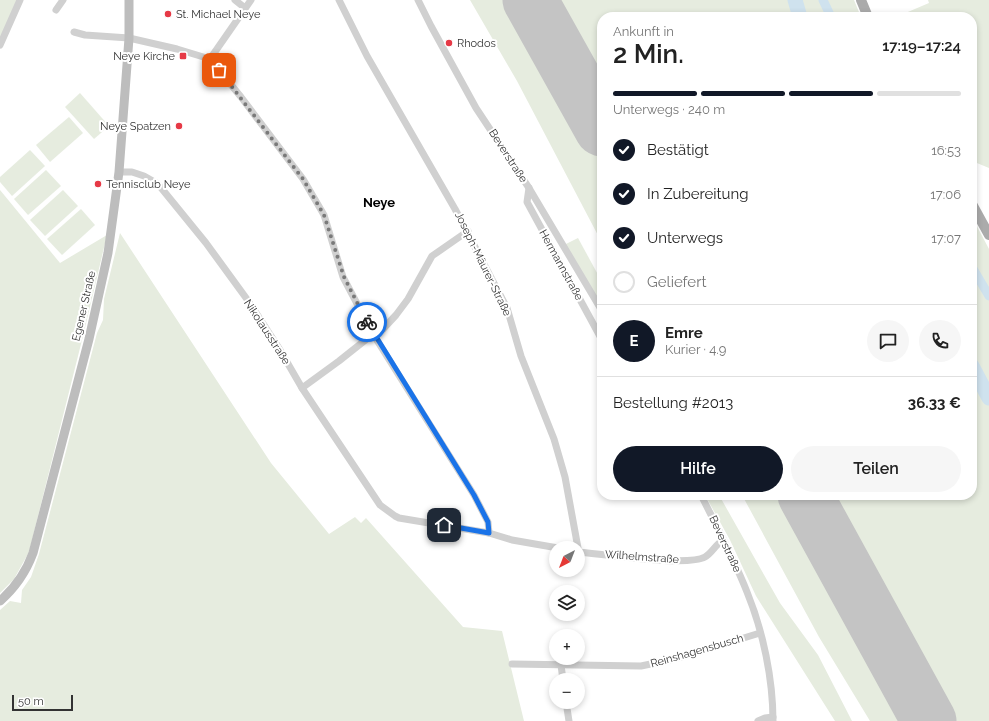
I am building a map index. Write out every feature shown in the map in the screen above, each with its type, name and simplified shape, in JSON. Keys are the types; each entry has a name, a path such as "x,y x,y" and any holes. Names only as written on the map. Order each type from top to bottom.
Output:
{"main road":[{"path":"861,0 866,12"},
{"path":"977,213 989,235"}],"street":[{"path":"0,45 20,0"},
{"path":"56,10 63,0"},
{"name":"Egener Straße","path":"0,601 12,590 23,574 29,563 38,535 96,308 108,253 119,172 129,38 129,0"},
{"path":"236,0 245,8"},
{"path":"210,59 251,0"},
{"name":"Joseph-Mäurer-Straße","path":"339,0 367,56 468,231 507,308 522,356 554,439 565,477 576,541"},
{"name":"Beverstraße","path":"418,0 476,108 529,188 597,303"},
{"path":"74,32 85,36 129,38 177,49 210,59 241,97 303,179 324,215 344,277 373,334 474,495 488,522 489,533 512,540 549,546"},
{"name":"Nikolausstraße","path":"119,172 132,172 144,176 158,184 206,243 248,300 302,388 380,505 395,516 489,533"},
{"name":"Hermannstraße","path":"529,188 527,202 597,331"},
{"path":"302,388 373,334 383,329 408,299 418,278 432,256 468,231"},
{"name":"Beverstraße","path":"703,500 748,592 765,651 773,698 773,719"},
{"name":"Wilhelmstraße","path":"585,551 667,561 694,560 705,557 723,540"},
{"name":"Reinshagensbusch","path":"561,665 641,666 676,659 760,633"},
{"name":"Reinshagensbusch","path":"512,664 549,665"},
{"path":"561,665 562,673"},
{"path":"567,709 569,721"},
{"path":"758,721 765,718 773,719"}],"shaded area":[{"path":"0,0 20,0 0,45"},
{"path":"470,0 854,0 859,12 597,12 597,233 517,81"},
{"path":"928,0 989,0 989,168 977,163 977,12 908,12 929,3"},
{"path":"80,93 109,126 94,139 65,107"},
{"path":"69,117 83,133 50,162 36,145"},
{"path":"30,150 45,166 12,196 0,182 0,177"},
{"path":"46,170 61,186 28,215 14,199"},
{"path":"0,190 60,263 107,235 29,552 14,579 0,593"},
{"path":"63,190 78,206 45,236 30,220"},
{"path":"81,209 95,225 62,255 47,239"},
{"path":"977,226 989,249 989,721 870,721 819,637 745,500 977,500"},
{"path":"120,233 271,463 329,534 355,517 361,523 366,518 463,627 502,631 524,721 0,721 0,610 10,601 21,603 22,590 31,577 39,554 97,333 103,320 104,299"},
{"path":"578,238 597,273 597,302 564,245"},
{"path":"708,500 722,500 780,603 818,655 852,721 835,721 756,596 730,540"}],"waterway":[{"path":"795,0 799,12"},
{"path":"823,0 829,12"},
{"path":"977,276 989,296"},
{"path":"977,375 989,398"}],"runway":[{"path":"530,0 597,120"},
{"path":"808,500 929,721"}],"way so far":[{"path":"219,70 303,179 324,215 344,277 367,322"}],"place":[{"name":"St. Michael Neye","path":"168,14"},
{"name":"Rhodos","path":"449,43"},
{"name":"Neye Kirche","path":"183,56"},
{"name":"Neye Spatzen","path":"179,126"},
{"name":"Tennisclub Neye","path":"98,184"}],"district":[{"name":"Neye","path":"379,202"}],"route":[{"path":"367,322 373,334 474,495 488,522 489,533 444,525"}]}
